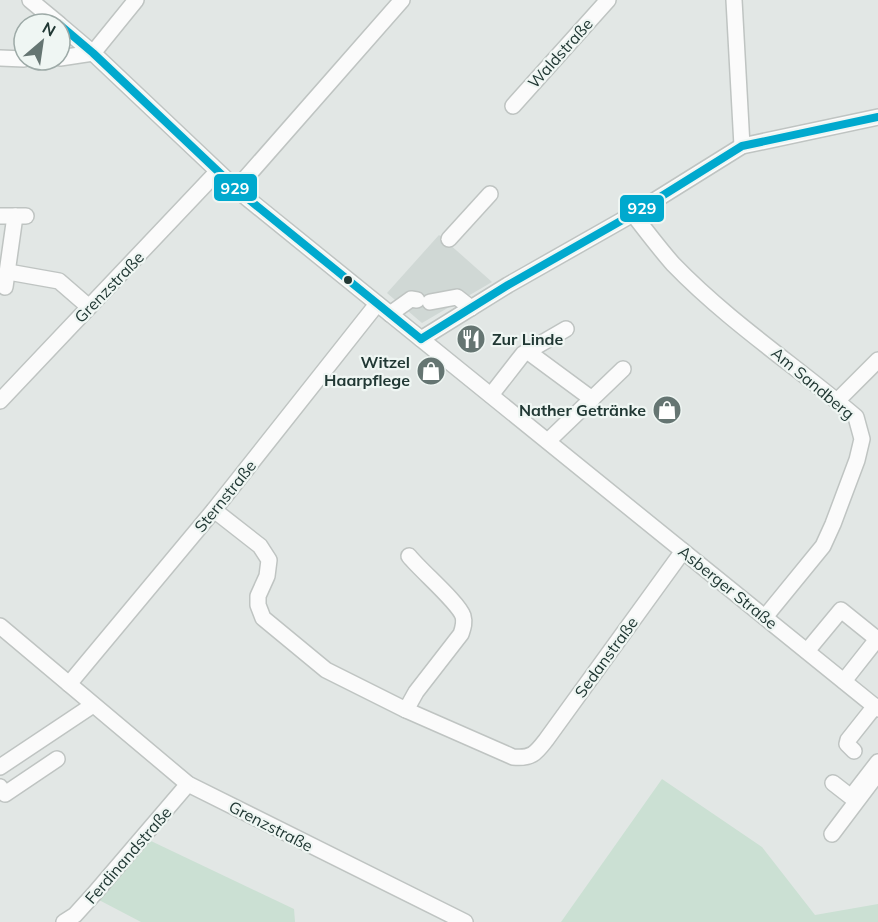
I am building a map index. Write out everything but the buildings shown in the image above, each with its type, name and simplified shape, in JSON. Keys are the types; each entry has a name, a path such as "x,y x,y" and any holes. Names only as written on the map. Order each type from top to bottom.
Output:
{"street":[{"name":"Asberger Straße","path":"30,0 44,12"},
{"path":"72,56 93,53 136,0"},
{"path":"239,192 402,0"},
{"name":"Waldstraße","path":"513,106 608,0"},
{"path":"734,0 742,146"},
{"name":"Asberger Straße","path":"72,36 239,192 876,707"},
{"path":"421,339 633,214 742,146 878,117"},
{"name":"Grenzstraße","path":"0,401 217,172"},
{"path":"449,239 490,194"},
{"name":"Am Sandberg","path":"633,214 657,245 724,312 856,417 861,428 862,439 857,460 823,546 765,617"},
{"path":"5,287 14,216"},
{"path":"14,273 58,281 89,307"},
{"path":"390,314 411,299 423,301 457,297 471,308"},
{"name":"Sternstraße","path":"69,684 214,510 377,304"},
{"path":"491,395 527,351 566,329"},
{"path":"527,351 592,399"},
{"path":"837,401 878,360"},
{"path":"548,441 623,369"},
{"path":"214,510 260,546 269,560 267,576 258,596 258,605 263,618 326,670 406,710 416,692 461,634 464,626 463,616 458,607 409,556"},
{"name":"Sedanstraße","path":"406,710 513,757 525,758 536,752 683,551"},
{"path":"807,651 841,610 878,639 844,681"},
{"name":"Grenzstraße","path":"0,626 188,784 465,922"},
{"path":"0,767 93,705"},
{"path":"854,751 847,744 848,741 876,707"},
{"path":"3,790 57,759"},
{"path":"833,783 851,797 878,762"},
{"path":"832,834 878,773"},
{"name":"Ferdinandstraße","path":"64,922 75,915 94,894 188,784"}],"shaded area":[{"path":"439,235 492,282 422,323 387,293"}],"green space":[{"path":"662,779 762,847 815,915 878,904 878,922 561,922"},
{"path":"151,841 294,909 295,922 141,922 99,900"}],"transit line":[{"name":"929","path":"72,35 242,194 421,339"},
{"name":"929","path":"421,339 508,285 633,214 742,146 878,117"}],"place":[{"name":"Zur Linde","path":"471,339"},
{"name":"Witzel Haarpflege","path":"431,371"},
{"name":"Nather Getränke","path":"667,410"}]}
